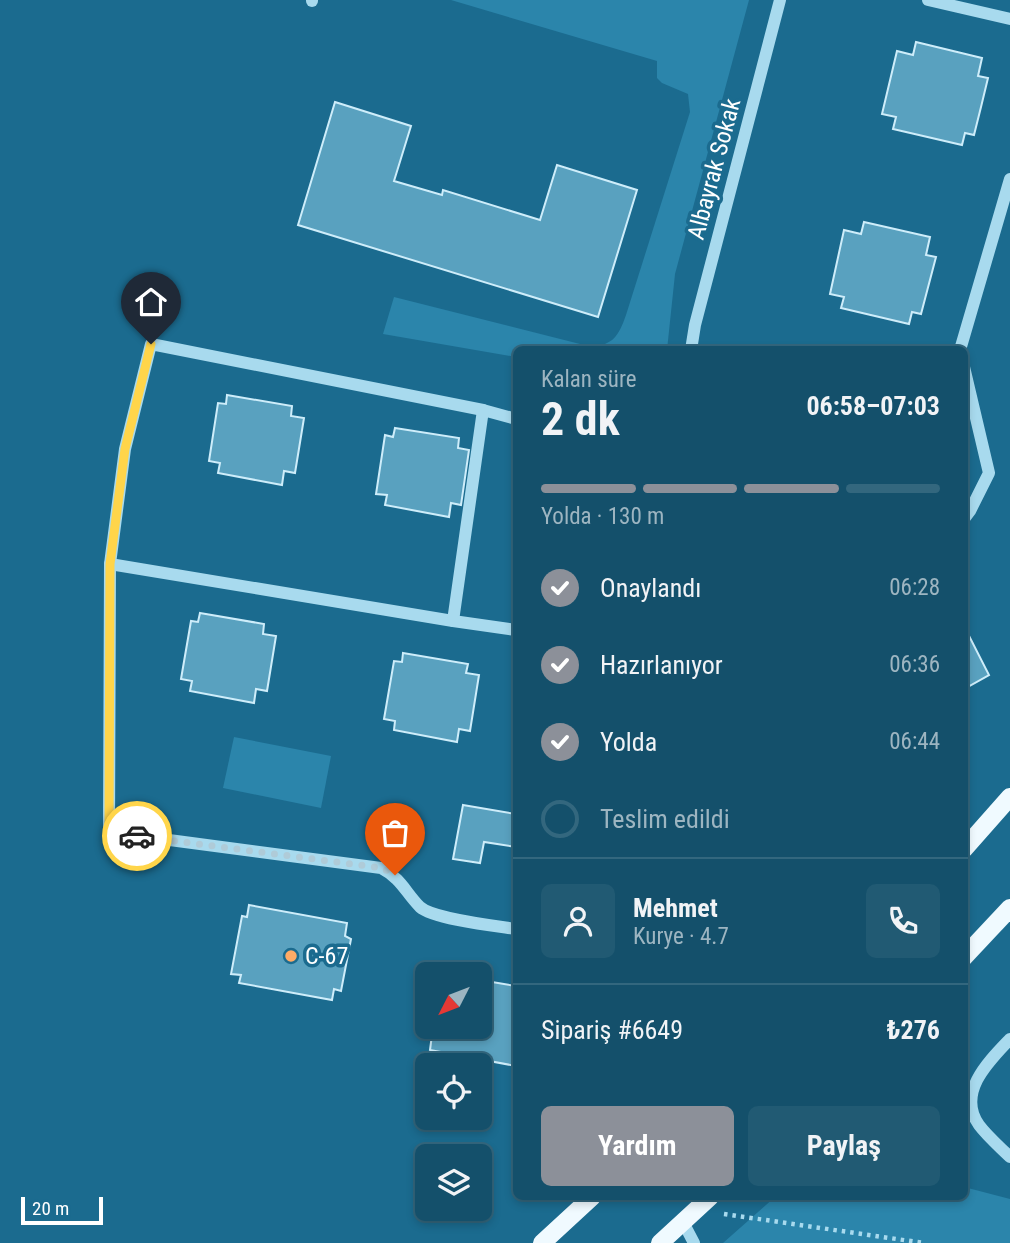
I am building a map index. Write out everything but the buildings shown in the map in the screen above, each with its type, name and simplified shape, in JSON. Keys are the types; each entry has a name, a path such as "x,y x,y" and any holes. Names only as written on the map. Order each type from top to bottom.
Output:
{"main road":[{"path":"968,844 1010,797"},
{"path":"968,953 1010,908"},
{"path":"542,1243 589,1200"},
{"path":"660,1243 707,1200"}],"street":[{"name":"Albayrak Sokak","path":"692,346 780,0"},
{"path":"928,0 1010,19"},
{"path":"961,346 1010,179"},
{"path":"513,418 484,410 151,344 125,449 110,564 109,832 382,868 395,875 421,908 434,915 513,928"},
{"path":"968,385 989,473 968,512"},
{"path":"453,621 484,410"},
{"path":"110,564 513,629"},
{"path":"968,833 982,828"},
{"path":"1010,1039 982,1070 974,1084 971,1098 972,1112 979,1124 1010,1157"},
{"path":"690,1216 694,1243"}],"path":[{"path":"690,1216 924,1243"}],"shaded area":[{"path":"451,0 749,0 675,274 667,346 513,346 513,356 383,334 394,297 580,344 605,344 615,337 626,315 690,112 688,94 662,83 657,78 657,61"},
{"path":"234,737 331,756 321,808 223,788"},
{"path":"968,1188 1010,1199 1010,1243 723,1243 772,1200 968,1200"}],"way so far":[{"path":"137,836 382,868 395,875"}],"place":[{"name":"C-67","path":"291,956"}],"route":[{"path":"137,836 109,832 110,564 125,449 151,344"}]}
